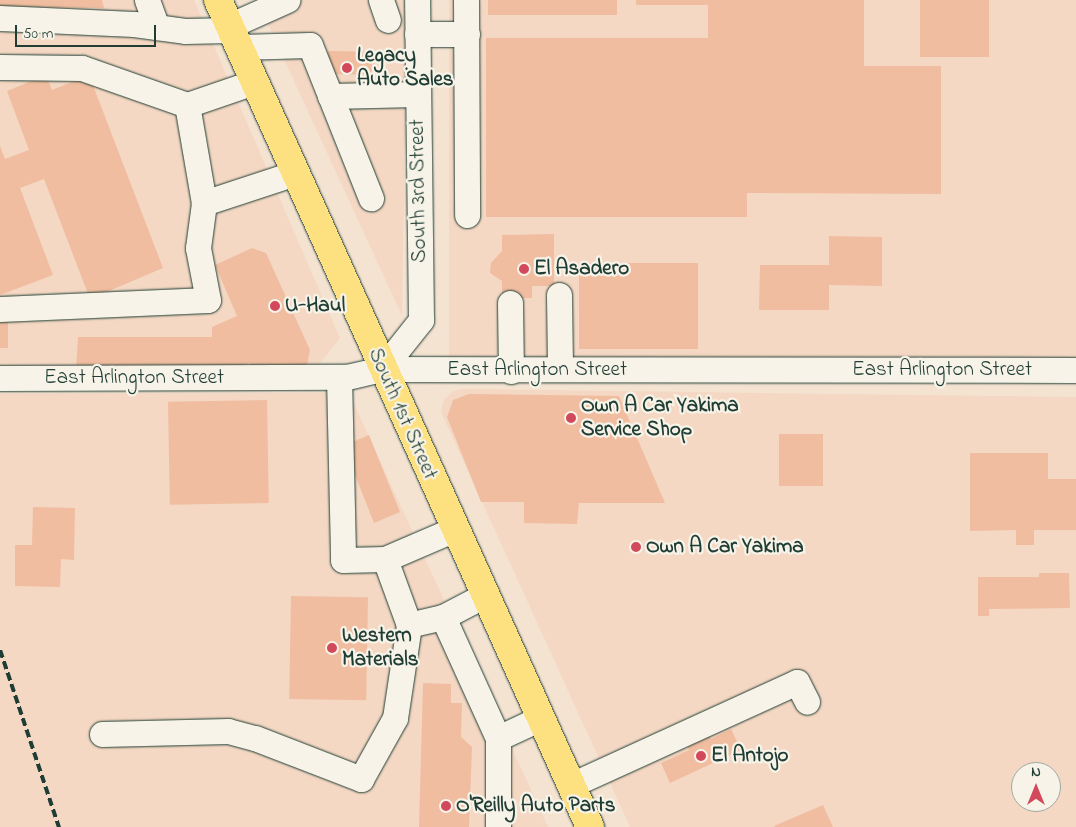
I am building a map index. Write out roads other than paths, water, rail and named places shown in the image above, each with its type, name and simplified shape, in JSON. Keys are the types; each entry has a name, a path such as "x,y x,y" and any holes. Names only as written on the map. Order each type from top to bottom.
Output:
{"main road":[{"name":"South 1st Street","path":"218,0 382,369 590,827"}],"street":[{"path":"147,0 157,27"},
{"path":"233,34 287,0"},
{"name":"South 3rd Street","path":"382,369 421,320 416,0"},
{"path":"466,0 467,215"},
{"path":"0,18 157,27 233,34 310,45 371,198"},
{"path":"417,34 466,34"},
{"path":"0,68 82,68 186,105 254,82"},
{"path":"330,96 418,94"},
{"path":"0,309 208,300 198,248 204,203 186,105"},
{"path":"204,203 295,173"},
{"path":"559,295 560,369"},
{"path":"510,303 511,371"},
{"name":"East Arlington Street","path":"0,378 339,378 382,369 511,371 560,369 1076,370"},
{"path":"339,378 343,560 385,559 455,529"},
{"path":"102,734 228,731 255,738 360,779 395,718 409,625 385,559"},
{"path":"409,625 444,617 485,595"},
{"path":"444,617 498,738 498,827"},
{"path":"572,786 798,682 806,702"},
{"path":"498,738 541,718"}],"railway":[{"path":"0,650 59,827"}],"place":[{"name":"Legacy Auto Sales","path":"347,68"},
{"name":"El Asadero","path":"524,269"},
{"name":"U-Haul","path":"275,306"},
{"name":"Own A Car Yakima Service Shop","path":"571,418"},
{"name":"Own A Car Yakima","path":"636,547"},
{"name":"Western Materials","path":"332,648"},
{"name":"El Antojo","path":"701,756"},
{"name":"O'Reilly Auto Parts","path":"446,806"}]}
